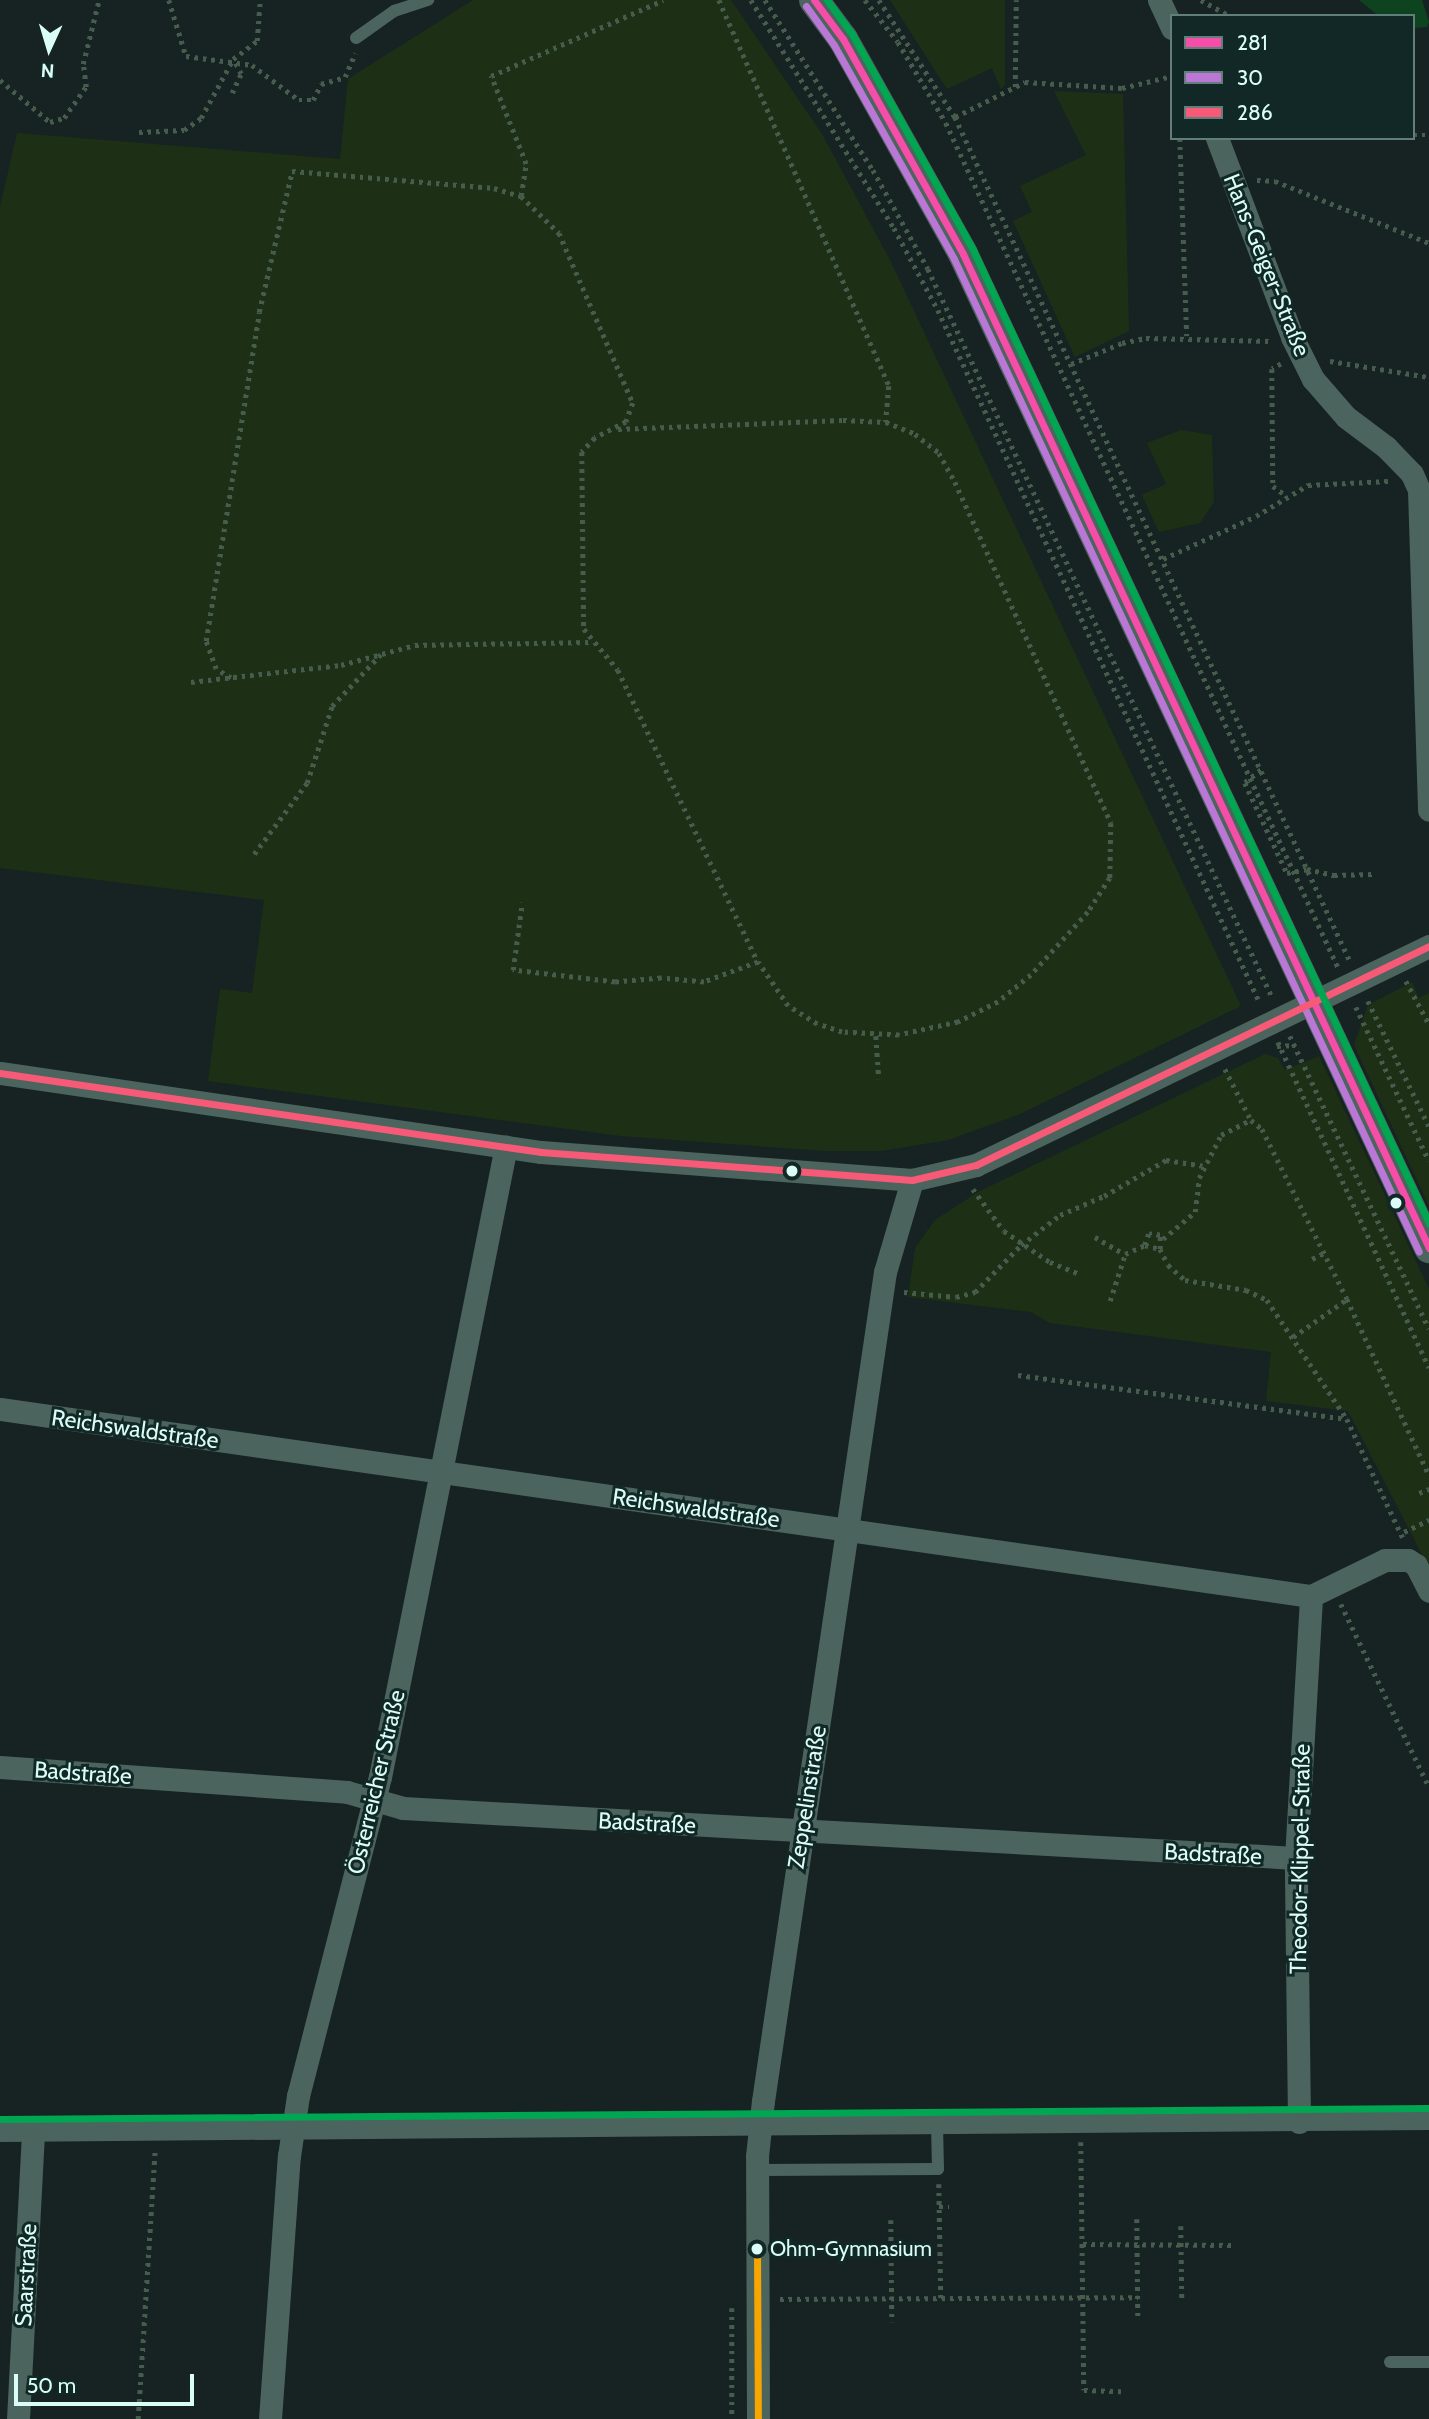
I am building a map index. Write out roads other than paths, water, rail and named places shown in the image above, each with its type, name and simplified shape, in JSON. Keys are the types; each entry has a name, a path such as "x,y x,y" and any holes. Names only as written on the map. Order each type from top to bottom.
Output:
{"street":[{"path":"814,0 843,39 964,254 1429,1248"},
{"path":"1160,0 1170,23"},
{"name":"Hans-Geiger-Straße","path":"1218,140 1296,346 1313,379 1346,417 1420,471"},
{"path":"1420,471 1429,810"},
{"path":"0,1073 506,1146 912,1180 976,1165 1429,946"},
{"name":"Österreicher Straße","path":"270,2419 293,2128 374,1800 506,1146"},
{"name":"Zeppelinstraße","path":"758,2419 760,2126 883,1289 912,1180"},
{"name":"Reichswaldstraße","path":"0,1409 1311,1596"},
{"path":"1311,1596 1393,1560 1416,1565 1429,1591"},
{"name":"Theodor-Klippel-Straße","path":"1299,2122 1296,1858 1311,1596"},
{"name":"Badstraße","path":"0,1767 347,1792 403,1808 1296,1858"},
{"path":"0,2130 1299,2122 1429,2118"},
{"name":"Saarstraße","path":"18,2419 33,2130"}],"lane":[{"path":"356,38 394,11 428,0"},
{"path":"758,2170 938,2169 937,2124"},
{"path":"1390,2362 1429,2362"}],"place":[{"name":"Ohm-Gymnasium","path":"757,2249"}]}
